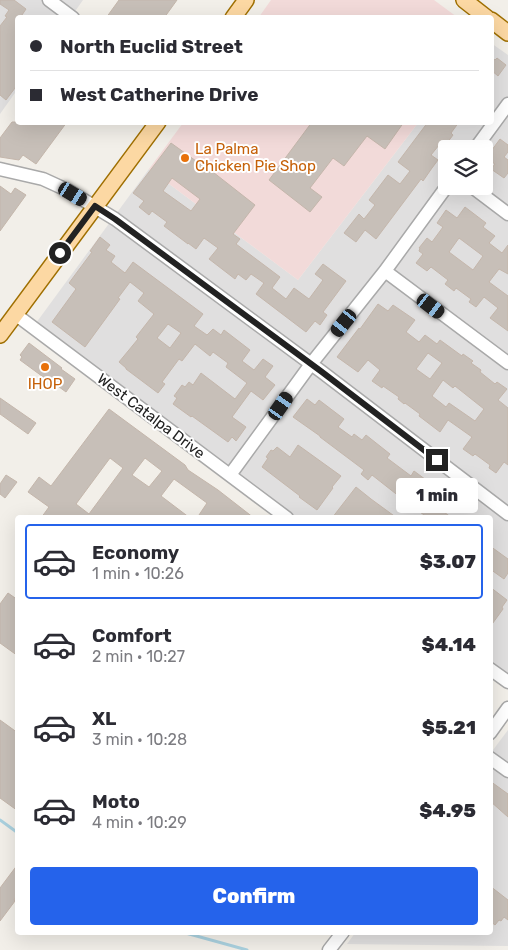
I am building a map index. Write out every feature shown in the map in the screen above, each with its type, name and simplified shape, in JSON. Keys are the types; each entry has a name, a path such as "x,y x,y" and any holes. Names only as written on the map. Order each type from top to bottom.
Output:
{"main road":[{"path":"235,15 246,0"},
{"path":"464,0 483,15"},
{"path":"494,22 508,33"},
{"path":"0,335 156,125"}],"street":[{"path":"49,0 69,15"},
{"path":"494,123 508,104"},
{"path":"482,140 493,125"},
{"path":"0,169 43,179 67,190 115,219 311,364 508,514"},
{"path":"230,475 311,364 385,271 440,195"},
{"path":"483,195 508,214"},
{"path":"385,271 508,363"},
{"name":"West Catalpa Drive","path":"15,314 283,515"},
{"path":"493,671 508,682"},
{"path":"493,729 508,708"},
{"path":"493,760 508,771"},
{"path":"330,949 341,935"}],"shaded area":[{"path":"0,0 83,0 72,15 15,15 15,93 0,114"},
{"path":"271,0 434,0 454,15 260,15"},
{"path":"494,45 508,55 508,676 493,664 493,515 293,515 36,323 149,169 298,280 416,125 494,125"},
{"path":"182,125 416,125 298,280 149,169"},
{"path":"508,730 508,946 347,944 354,935 493,935 493,750"}],"building":[{"path":"0,0 14,0 26,9 22,15 15,15 15,88 6,100 0,95 0,26 7,17 5,16 9,10 0,4"},
{"path":"119,0 177,0 166,15 108,15"},
{"path":"497,58 506,65 498,76 494,73 494,59"},
{"path":"12,122 15,122 15,125 65,125 36,164 23,155 19,160 0,157 0,138"},
{"path":"310,125 402,125 385,149 367,136 344,166 333,158 310,188 322,197 310,212 269,180"},
{"path":"426,125 457,125 451,133 453,135 449,140 438,140 438,146 431,155 438,160 423,181 421,179 376,239 365,230 356,242 344,233 359,214 364,219 375,205 369,200 388,175 400,184 410,171 398,162"},
{"path":"500,139 508,145 508,152 504,157 508,160 508,173 504,178 493,170 495,164 493,163 493,148"},
{"path":"171,143 204,165 255,205 233,234 240,239 236,244 280,277 272,288 286,299 294,288 309,299 323,280 315,274 323,264 346,281 323,312 327,315 320,325 315,321 306,332 256,294 264,283 251,274 246,280 238,274 235,279 209,259 218,248 204,238 196,249 188,244 164,226 167,222 152,211 149,215 139,207 144,201 133,193","holes":["172,178 200,199 191,211 163,191"]},
{"path":"0,186 11,194 15,188 26,195 0,231"},
{"path":"465,207 486,223 483,227 495,236 489,243 502,253 508,245 508,274 499,269 489,282 508,296 508,331 490,318 498,308 484,297 476,307 469,302 471,299 456,288 454,291 445,284 448,280 431,267 427,271 416,263 423,254 419,251 419,248 427,238 432,242 443,227 437,223 446,210 457,218","holes":["459,238 483,256 473,270 449,252"]},
{"path":"100,237 110,245 106,250 115,256 111,262 125,273 133,262 203,314 194,326 207,335 213,329 221,335 224,330 250,350 242,361 254,370 263,359 273,366 265,377 275,385 263,400 251,391 232,417 246,427 236,441 232,437 228,442 173,404 177,398 174,396 182,385 185,387 189,382 193,385 201,373 235,399 247,383 226,367 228,363 213,352 210,356 195,344 182,361 179,359 162,382 165,384 158,393 119,362 138,339 136,337 154,314 138,301 144,293 130,282 85,347 52,322 76,289 69,283 92,252 90,251","holes":["168,324 181,333 170,348 157,338"]},
{"path":"378,304 388,311 393,305 415,320 406,332 419,342 425,335 437,344 440,340 462,356 463,354 473,361 471,363 495,384 497,382 507,389 498,400 508,408 508,465 504,462 496,473 489,468 490,465 475,454 473,456 463,449 472,437 448,420 440,432 419,416 420,414 398,399 399,397 372,381 380,370 368,360 358,372 337,357","holes":["428,353 442,363 430,379 416,369","443,380 453,388 455,386 484,409 475,421 449,403 446,407 432,396"]},
{"name":"IHOP","path":"29,343 75,379 66,392 20,360 22,357 20,355"},
{"path":"0,398 36,423 28,434 0,414"},
{"path":"307,399 315,405 319,400 344,419 338,427 352,437 354,434 362,440 366,435 390,454 387,458 411,476 414,471 441,491 432,503 448,515 424,515 416,509 417,507 401,495 400,497 372,475 368,480 361,474 364,470 293,417"},
{"path":"109,409 250,515 199,515 207,503 174,479 161,496 186,515 43,515 49,507 28,492 39,477 51,486","holes":["110,458 123,468 89,514 76,504","145,458 162,471 149,487 132,475"]},
{"path":"298,445 341,476 317,510 262,467 271,450 273,451 277,447 290,457"},
{"path":"6,475 17,482 5,498 0,494 0,484"},
{"path":"356,487 393,515 334,515"},
{"path":"493,548 508,559 508,573 504,579 493,571"},
{"path":"493,589 507,600 502,607 503,609 493,623"},
{"path":"8,593 15,598 15,654 0,643 0,604"},
{"path":"0,720 15,731 15,809 0,798"},
{"path":"493,783 508,794 508,817 493,804"},
{"path":"15,868 15,901 0,921 0,888"},
{"path":"493,888 508,900 508,920 504,917 495,925 493,923"}],"waterway":[{"path":"0,820 15,831"},
{"path":"193,935 247,950"}],"place":[{"name":"La Palma Chicken Pie Shop","path":"185,158"},
{"name":"IHOP","path":"45,367"}],"route":[{"path":"60,253 95,206 322,372 437,460"}]}
